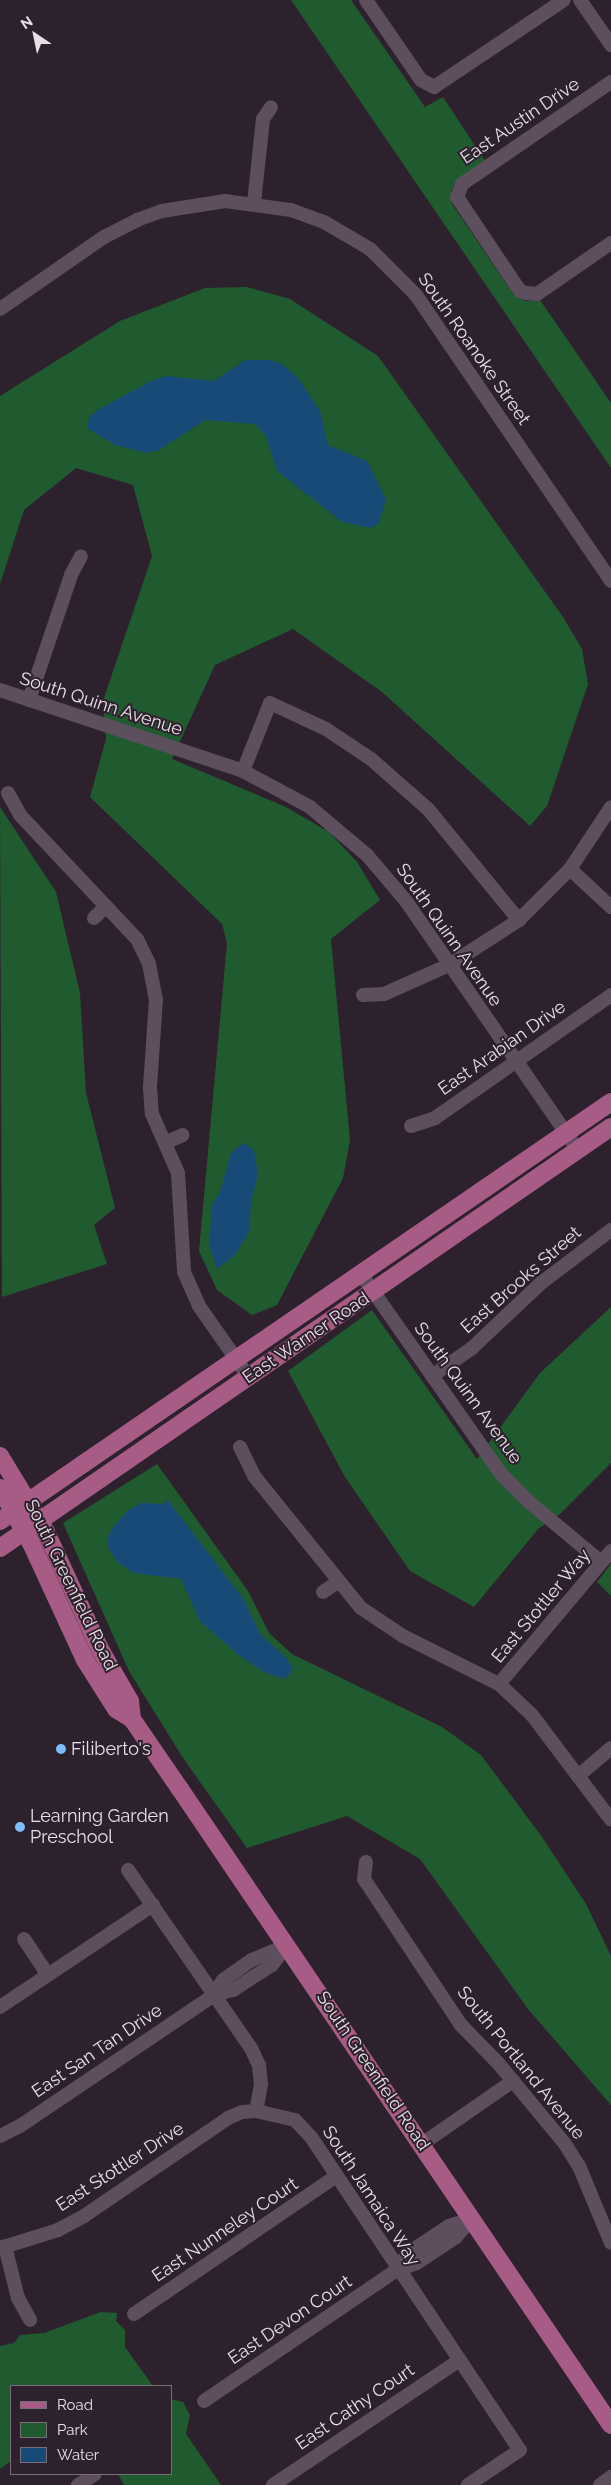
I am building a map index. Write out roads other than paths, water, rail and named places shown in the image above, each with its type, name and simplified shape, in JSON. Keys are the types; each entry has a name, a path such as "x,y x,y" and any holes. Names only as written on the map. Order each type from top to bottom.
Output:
{"main road":[{"name":"East Warner Road","path":"7,1516 611,1102"},
{"name":"East Warner Road","path":"0,1548 611,1127"},
{"name":"South Greenfield Road","path":"0,1456 40,1520 101,1651 130,1701 132,1718"},
{"name":"South Greenfield Road","path":"0,1488 7,1516 24,1531 85,1660 116,1709 132,1718 288,1945 611,2425"}],"street":[{"path":"366,0 421,80 432,86 443,83 564,0"},
{"path":"580,0 611,46"},
{"name":"East Austin Drive","path":"611,82 462,184 457,197 520,290 526,293 537,294 611,243"},
{"path":"254,203 263,119 271,107"},
{"name":"South Roanoke Street","path":"0,310 104,237 137,220 192,204 225,201 254,203 291,210 324,222 370,249 403,280 611,581"},
{"path":"29,700 71,575 81,556"},
{"name":"South Quinn Avenue","path":"0,690 243,770 310,807 367,855 406,901 578,1150"},
{"path":"243,770 270,703 326,729 407,788 449,832 519,920"},
{"path":"8,793 20,815 137,939 149,964 156,999 150,1088 152,1114 167,1142 178,1173 184,1272 199,1306 248,1376"},
{"path":"363,995 384,994 449,965 519,920 570,869 611,807"},
{"path":"570,869 611,907"},
{"path":"94,918 106,906"},
{"name":"East Arabian Drive","path":"411,1126 435,1118 611,995"},
{"path":"167,1142 183,1135"},
{"name":"East Brooks Street","path":"432,1376 472,1348 541,1283 611,1230"},
{"name":"South Quinn Avenue","path":"362,1274 502,1475 528,1501 601,1562"},
{"path":"240,1447 254,1476 338,1582 377,1622 499,1684 532,1714 611,1820"},
{"name":"East Stottler Way","path":"499,1684 611,1551"},
{"path":"323,1592 338,1582"},
{"path":"578,1776 611,1748"},
{"name":"South Portland Avenue","path":"366,1862 364,1879 461,2025 513,2081 565,2144 582,2174 611,2243"},
{"path":"128,1870 251,2048 259,2066 261,2084 256,2111"},
{"path":"0,2007 153,1904"},
{"path":"24,1939 48,1975"},
{"name":"East San Tan Drive","path":"0,2136 20,2126 214,1995 223,1980 252,1960 288,1945"},
{"path":"422,2144 513,2081"},
{"name":"South Jamaica Way","path":"256,2111 295,2120 311,2137 397,2270 520,2450 468,2485"},
{"name":"East Stottler Drive","path":"3,2247 58,2230 84,2216 228,2118 242,2112 256,2111"},
{"name":"East Nunneley Court","path":"134,2314 336,2176"},
{"name":"East Devon Court","path":"204,2401 397,2270 408,2254 449,2226 471,2219"},
{"path":"3,2247 18,2298 30,2320"},
{"name":"East Cathy Court","path":"273,2485 458,2361"},
{"path":"78,2485 93,2475"},
{"path":"600,2485 611,2477"}],"water":[{"path":"245,360 271,360 283,365 298,378 320,411 328,445 367,461 386,499 379,523 371,528 342,522 277,471 266,436 255,424 205,420 159,450 147,453 115,445 87,428 90,416 99,409 151,381 166,376 214,381"},
{"path":"243,1143 254,1150 258,1175 251,1202 249,1231 236,1254 217,1269 209,1245 212,1204 220,1192 231,1153"},
{"path":"167,1499 244,1600 260,1634 287,1659 293,1668 284,1679 264,1672 237,1654 200,1621 181,1579 134,1573 116,1561 107,1545 108,1536 115,1525 127,1511 141,1503 163,1504"}],"place":[{"name":"Filiberto's","path":"61,1749"},
{"name":"Learning Garden Preschool","path":"20,1827"}]}
